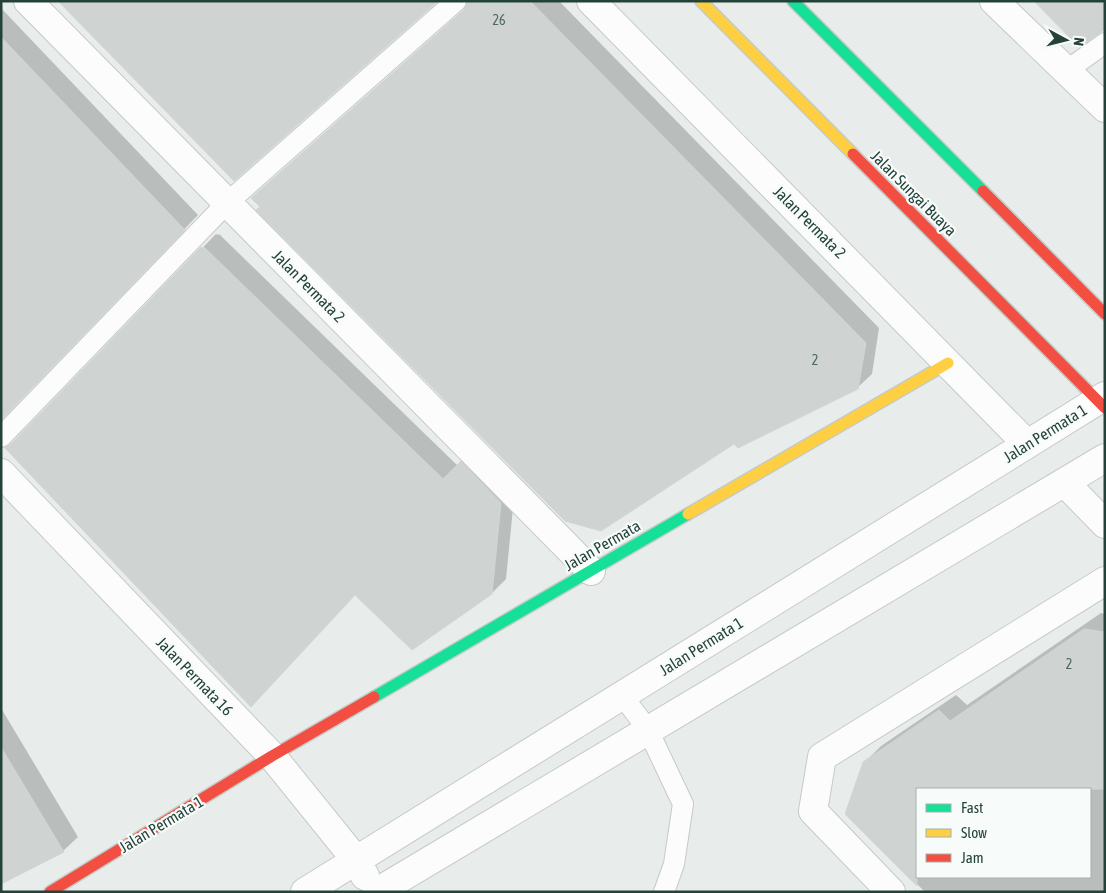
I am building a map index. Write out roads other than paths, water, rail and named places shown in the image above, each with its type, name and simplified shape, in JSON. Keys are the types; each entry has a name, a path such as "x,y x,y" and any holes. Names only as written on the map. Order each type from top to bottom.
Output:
{"street":[{"name":"Jalan Permata 2","path":"28,1 591,571"},
{"name":"Jalan Permata 2","path":"591,1 1027,444"},
{"name":"Jalan Sungai Buaya","path":"701,1 1102,402"},
{"path":"793,1 1105,314"},
{"path":"994,1 1105,108"},
{"name":"Jalan Permata","path":"272,756 948,362"},
{"name":"Jalan Permata 1","path":"305,892 1027,444 1102,402"},
{"path":"375,892 1105,458"},
{"name":"Jalan Permata 16","path":"2,474 272,756 356,860 375,892"},
{"path":"1065,483 1105,524"},
{"path":"891,892 813,811 822,756 1105,581"},
{"name":"Jalan Permata 1","path":"50,892 272,756"}],"lane":[{"path":"1,437 227,203 456,1"},
{"path":"1066,71 1105,43"},
{"path":"622,695 648,730 683,804 674,864 664,892"}]}
